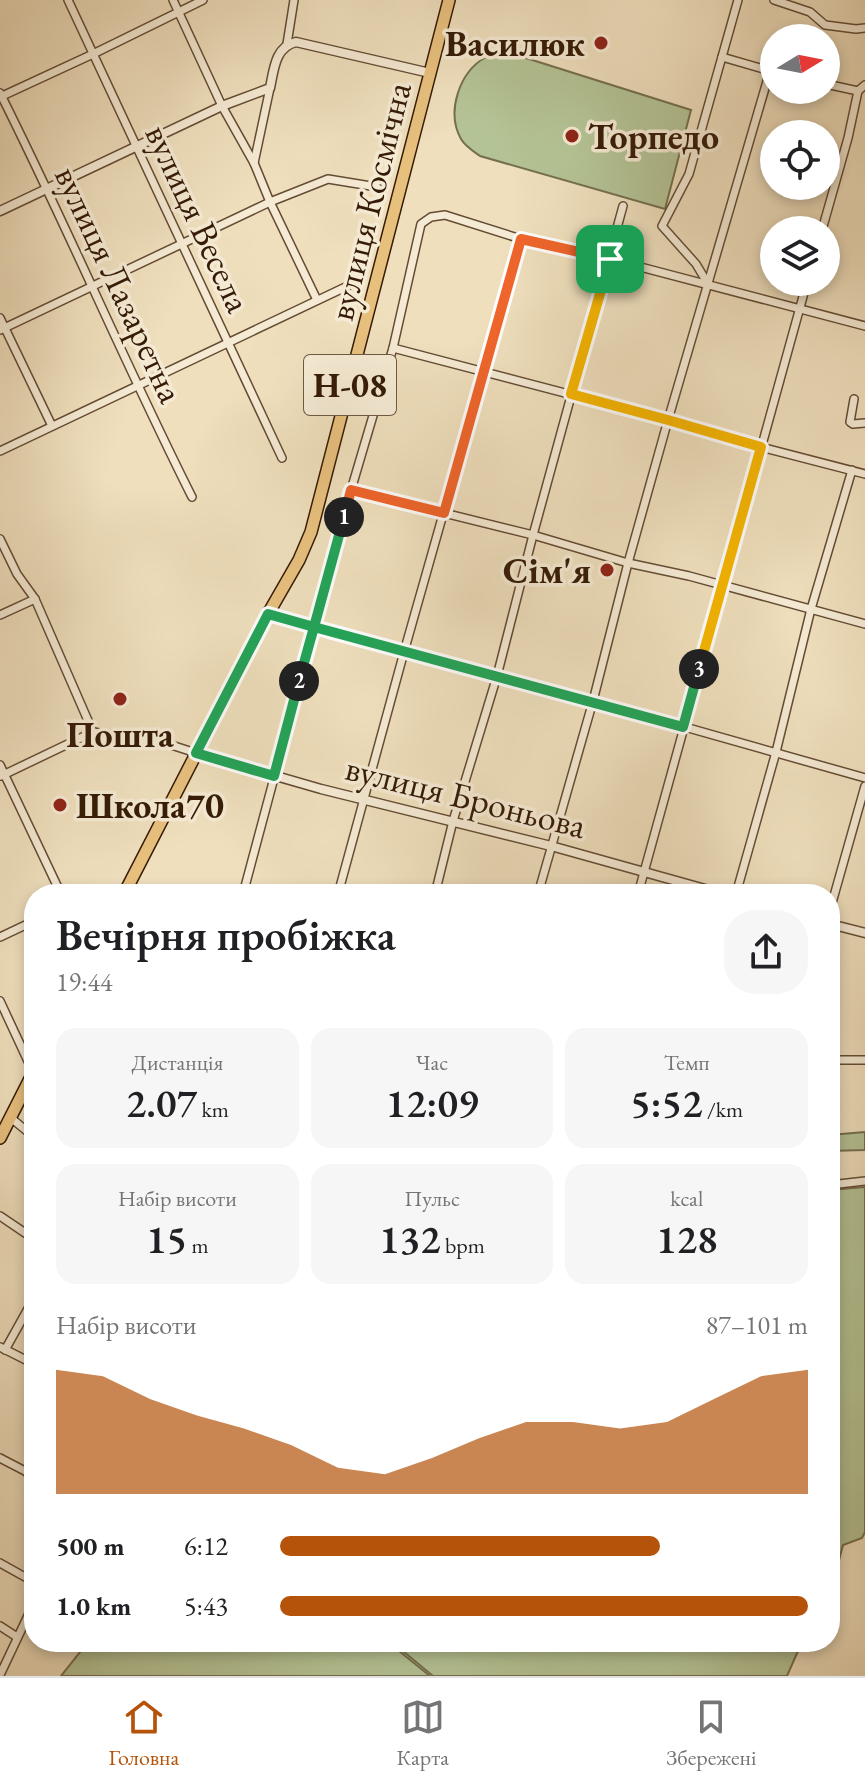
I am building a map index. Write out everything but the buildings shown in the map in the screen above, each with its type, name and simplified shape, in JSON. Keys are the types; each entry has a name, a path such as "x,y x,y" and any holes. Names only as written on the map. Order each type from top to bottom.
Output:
{"main road":[{"name":"вулиця Космічна","path":"129,884 311,532 449,0"},
{"path":"0,1138 24,1092"}],"street":[{"name":"вулиця Весела","path":"68,0 282,458"},
{"path":"173,0 222,106 254,163 317,300"},
{"path":"1,96 203,0"},
{"path":"287,44 294,0"},
{"path":"709,285 696,264 662,226 689,174 738,0"},
{"path":"774,0 810,12 825,25 865,28"},
{"path":"254,163 280,51 287,44 296,42 430,73"},
{"path":"722,57 760,68"},
{"path":"826,216 861,88 840,86"},
{"path":"0,211 222,106 270,88"},
{"name":"вулиця Лазаретна","path":"1,96 48,189 192,497"},
{"path":"541,884 668,420 762,104"},
{"path":"2,329 270,202 328,179 377,187"},
{"path":"437,884 453,821 497,676 623,206"},
{"path":"246,884 351,490 393,348 421,224 431,217 445,215 521,239 610,259 865,326"},
{"path":"341,884 521,239"},
{"path":"0,451 354,283"},
{"path":"641,884 803,296"},
{"path":"0,318 2,329 52,426"},
{"path":"393,348 865,474"},
{"path":"854,399 850,422 865,423"},
{"path":"739,884 776,752 811,609 852,470"},
{"path":"351,490 865,624"},
{"path":"0,539 17,574 35,599 93,732"},
{"path":"0,615 35,599"},
{"path":"268,614 865,778"},
{"path":"2,776 93,732 165,743 196,753"},
{"name":"вулиця Броньова","path":"196,753 689,884"},
{"path":"0,765 2,776 56,884"},
{"path":"837,884 865,786"},
{"path":"0,937 24,926"},
{"path":"840,927 865,933"},
{"path":"0,1001 24,1051"},
{"path":"840,1060 865,1060"},
{"path":"11,1118 24,1129"},
{"path":"840,1184 865,1181"},
{"path":"0,1216 24,1232"},
{"path":"24,1314 3,1349 24,1359"},
{"path":"0,1458 24,1470"},
{"path":"0,1563 24,1576"},
{"path":"0,1675 24,1623"},
{"path":"0,1626 17,1637"}],"green space":[{"name":"Торпедо","path":"510,53 691,110 665,209 480,156 465,144 455,117 462,82 486,57"},
{"path":"865,1132 865,1150 840,1151 840,1134"},
{"path":"865,1187 865,1532 862,1538 843,1545 840,1556 840,1189"},
{"path":"80,1652 400,1652 430,1676 61,1676"},
{"path":"404,1652 798,1652 787,1676 433,1676"}],"place":[{"name":"Василюк","path":"601,43"},
{"name":"Торпедо","path":"572,136"},
{"name":"Сім'я","path":"607,570"},
{"name":"Пошта","path":"120,699"},
{"name":"Школа70","path":"60,805"}],"route":[{"path":"610,259 521,239 444,513 351,490 314,627 268,614 196,753 274,776 314,627 683,727 761,447 571,394 610,259"}]}
